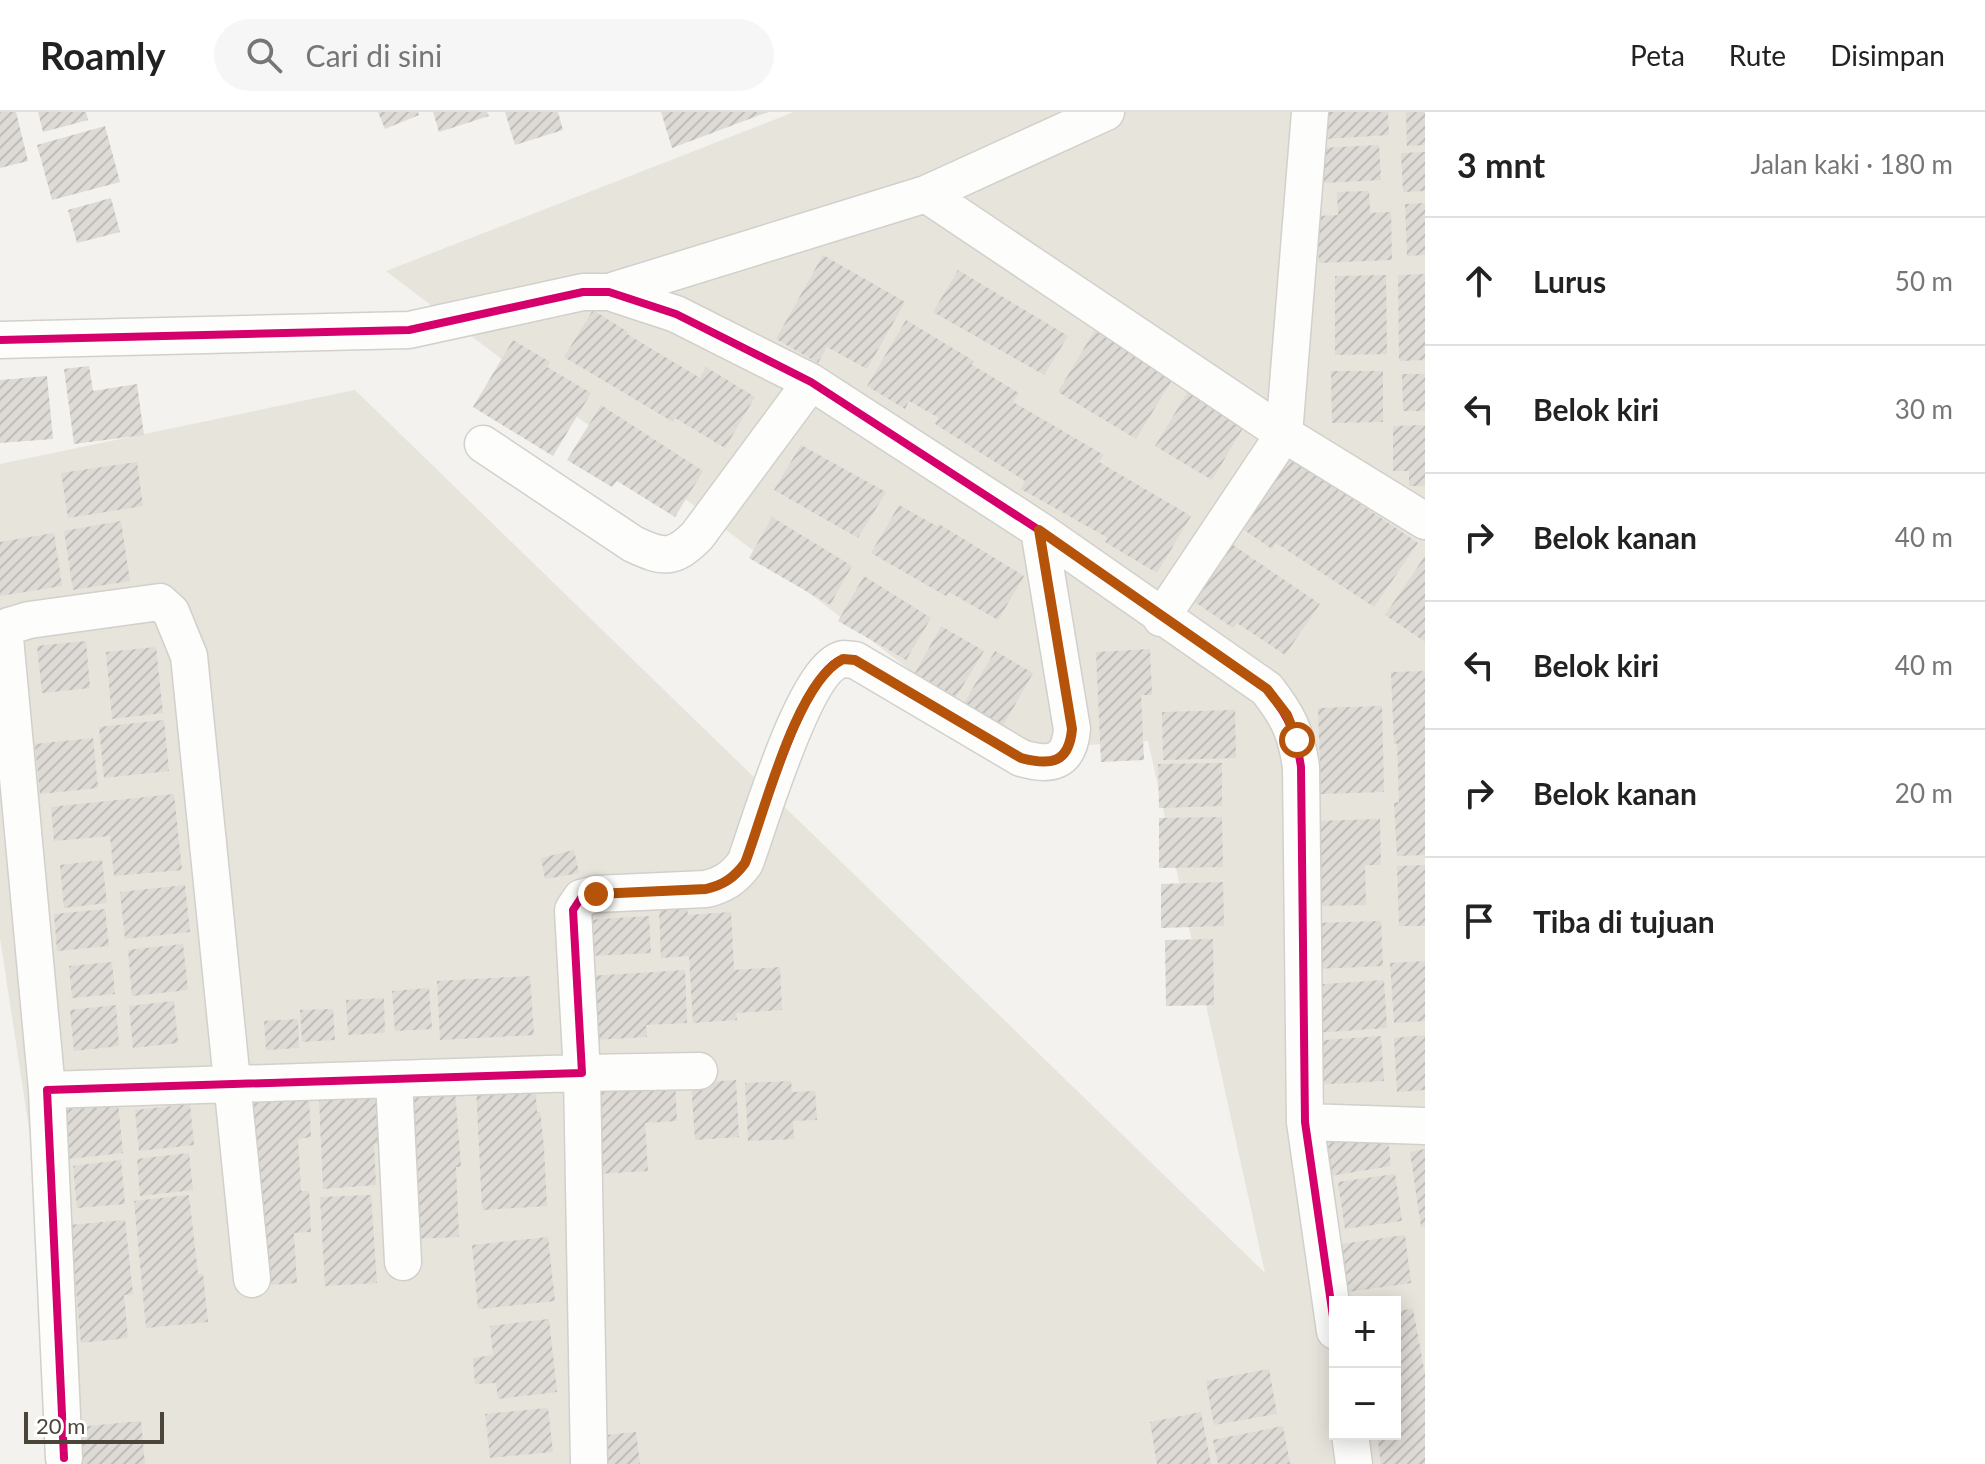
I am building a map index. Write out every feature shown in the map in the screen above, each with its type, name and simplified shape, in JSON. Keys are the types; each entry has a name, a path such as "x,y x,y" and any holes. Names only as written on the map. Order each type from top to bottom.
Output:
{"street":[{"path":"0,340 409,330 583,292 609,292 926,194 1106,112"},
{"path":"1161,618 1284,434 1310,112"},
{"path":"926,194 1284,434 1425,521"},
{"path":"609,292 676,314 811,382 1039,530 1267,689 1287,715 1297,740 1301,767 1305,1122 1330,1296"},
{"path":"483,444 633,544 653,553 669,555 683,550 697,536 811,382"},
{"path":"589,1464 582,1073 573,910 581,898 596,894 706,889 737,875 745,863 782,755 804,706 835,663 843,659 855,660 1021,758 1039,763 1053,762 1063,756 1071,745 1072,729 1039,530"},
{"path":"64,1458 47,1090 5,638 9,626 29,620 160,602 171,612 189,656 252,1279"},
{"path":"47,1090 699,1071"},
{"path":"394,1080 403,1262"},
{"path":"1305,1122 1425,1126"},
{"path":"1351,1440 1354,1464"}],"shaded area":[{"path":"794,112 1425,112 1425,1464 80,1464 0,938 0,464 355,390 1265,1273 1148,741 1015,750 386,271"}],"building":[{"path":"0,112 16,112 28,161 0,168"},
{"path":"38,112 86,112 88,120 43,132"},
{"path":"378,112 418,112 419,115 385,129"},
{"path":"433,112 487,112 489,116 439,132"},
{"path":"505,112 558,112 563,130 515,145"},
{"path":"661,112 768,112 672,148"},
{"path":"1323,112 1388,112 1389,135 1325,139"},
{"path":"1406,112 1425,112 1425,145 1407,146"},
{"path":"105,126 120,182 52,200 37,145"},
{"path":"1379,145 1381,180 1323,183 1322,148"},
{"path":"1425,152 1425,191 1403,192 1401,153"},
{"path":"1369,191 1370,213 1391,212 1392,260 1319,263 1317,216 1338,215 1337,192"},
{"path":"111,198 120,232 77,243 68,210"},
{"path":"1425,203 1425,255 1407,256 1405,204"},
{"path":"823,255 905,302 867,369 827,347 818,363 776,339"},
{"path":"958,270 1068,336 1044,375 933,312"},
{"path":"1425,274 1425,360 1399,361 1398,275"},
{"path":"1386,275 1387,354 1335,355 1335,276"},
{"path":"593,310 700,378 706,367 755,397 725,448 675,418 673,422 564,357"},
{"path":"906,320 974,361 971,364 1019,393 1013,402 1104,455 1099,462 1191,516 1157,573 1105,542 1108,538 1021,489 1025,481 935,424 939,418 909,401 905,409 867,386"},
{"path":"1096,328 1175,375 1136,439 1058,392"},
{"path":"513,340 550,362 547,367 591,393 553,456 473,407"},
{"path":"89,366 93,391 137,384 144,435 74,444 64,369"},
{"path":"1331,371 1383,371 1383,422 1332,423"},
{"path":"1402,374 1425,374 1425,411 1403,411"},
{"path":"47,376 53,439 0,443 0,380"},
{"path":"1192,385 1249,418 1212,480 1155,446"},
{"path":"601,405 703,471 675,517 617,481 612,487 567,460"},
{"path":"1425,425 1425,486 1409,486 1409,471 1393,471 1393,426"},
{"path":"801,445 886,492 858,538 774,490"},
{"path":"1280,450 1418,543 1374,607 1276,543 1272,549 1231,521"},
{"path":"137,462 143,506 68,518 61,473"},
{"path":"899,505 938,527 939,524 1024,576 998,620 949,592 946,596 871,553"},
{"path":"772,517 852,566 830,605 749,558"},
{"path":"121,521 130,581 73,590 64,531"},
{"path":"54,533 62,586 0,596 0,542"},
{"path":"1224,539 1320,604 1285,655 1237,623 1233,628 1186,596"},
{"path":"1425,556 1425,642 1385,615"},
{"path":"864,576 931,618 906,660 838,621"},
{"path":"941,626 984,651 956,697 915,673"},
{"path":"86,641 90,688 42,693 37,646"},
{"path":"156,647 163,713 112,719 106,652"},
{"path":"1150,649 1152,695 1141,695 1144,760 1101,762 1096,652"},
{"path":"995,651 1033,673 999,733 959,711"},
{"path":"1425,671 1425,855 1397,856 1394,803 1399,802 1391,672"},
{"path":"1382,706 1384,792 1321,794 1318,708"},
{"path":"1235,710 1236,758 1163,760 1162,712"},
{"path":"164,720 169,771 104,778 99,727"},
{"path":"93,738 98,788 40,794 35,744"},
{"path":"1222,763 1222,806 1159,808 1158,764"},
{"path":"174,794 182,870 114,876 110,836 54,841 51,807"},
{"path":"1222,817 1223,867 1159,868 1159,818"},
{"path":"1380,819 1381,865 1365,865 1366,905 1317,906 1314,821"},
{"path":"574,850 579,873 545,879 541,858"},
{"path":"102,860 107,903 64,908 60,865"},
{"path":"1425,865 1425,926 1399,926 1397,866"},
{"path":"1223,882 1224,926 1161,928 1161,884"},
{"path":"185,885 190,932 125,939 120,892"},
{"path":"687,908 688,915 731,912 734,970 780,967 782,1010 736,1013 737,1020 693,1023 689,956 661,958 659,909"},
{"path":"105,909 109,946 57,951 54,914"},
{"path":"649,916 651,953 589,956 587,920"},
{"path":"1381,921 1383,966 1314,969 1313,923"},
{"path":"1213,939 1214,1005 1166,1006 1165,940"},
{"path":"183,944 188,990 132,996 128,950"},
{"path":"1425,961 1425,1021 1394,1023 1390,963"},
{"path":"112,962 115,994 72,998 69,966"},
{"path":"685,970 687,1023 646,1025 647,1037 594,1040 590,976"},
{"path":"530,976 534,1035 440,1040 437,981"},
{"path":"1384,980 1387,1028 1313,1033 1310,985"},
{"path":"429,988 432,1029 395,1031 392,991"},
{"path":"384,998 385,1033 348,1035 346,1000"},
{"path":"174,1001 178,1043 133,1048 129,1006"},
{"path":"116,1005 119,1046 74,1051 70,1010"},
{"path":"333,1009 335,1040 302,1042 300,1010"},
{"path":"298,1019 299,1048 266,1050 264,1021"},
{"path":"1425,1035 1425,1090 1397,1092 1394,1038"},
{"path":"1381,1036 1384,1081 1313,1085 1311,1041"},
{"path":"736,1080 739,1137 695,1140 691,1083"},
{"path":"791,1081 792,1092 815,1091 817,1120 793,1121 794,1139 748,1141 745,1083"},
{"path":"535,1083 544,1147 547,1206 482,1210 476,1086"},
{"path":"675,1084 677,1121 645,1123 648,1171 598,1174 594,1089"},
{"path":"455,1089 461,1167 456,1167 459,1237 413,1239 405,1092"},
{"path":"117,1093 123,1153 68,1159 62,1099"},
{"path":"377,1095 380,1144 374,1144 376,1185 323,1189 319,1099"},
{"path":"309,1099 311,1137 298,1139 301,1191 309,1191 311,1232 294,1233 297,1283 256,1286 246,1103"},
{"path":"190,1104 194,1145 139,1151 135,1110"},
{"path":"1387,1130 1391,1166 1330,1176 1325,1139"},
{"path":"1425,1149 1425,1226 1421,1227 1410,1152"},
{"path":"189,1153 193,1190 140,1196 137,1159"},
{"path":"121,1160 125,1204 77,1208 73,1166"},
{"path":"1395,1174 1402,1221 1345,1229 1338,1182"},
{"path":"189,1195 198,1274 203,1274 208,1322 146,1328 134,1201"},
{"path":"371,1195 377,1283 325,1286 320,1197"},
{"path":"125,1220 133,1294 124,1295 128,1338 81,1343 70,1225"},
{"path":"1405,1235 1411,1283 1348,1292 1341,1244"},
{"path":"548,1237 555,1301 478,1309 472,1245"},
{"path":"1413,1309 1425,1374 1425,1464 1381,1464 1378,1440 1401,1440 1401,1310"},
{"path":"549,1319 557,1392 498,1399 496,1383 475,1384 473,1358 493,1355 490,1326"},
{"path":"1269,1369 1277,1414 1214,1425 1206,1381"},
{"path":"548,1408 553,1452 490,1458 485,1414"},
{"path":"1201,1412 1211,1464 1157,1464 1150,1422"},
{"path":"141,1421 145,1464 81,1464 77,1427"},
{"path":"1283,1426 1290,1464 1218,1464 1213,1440"},
{"path":"636,1432 640,1464 598,1464 595,1436"}],"cycle path":[{"path":"0,340 409,330 583,292 609,292 676,314 811,382 1039,530 1267,689 1290,725 1301,767 1305,1122 1330,1296"},
{"path":"64,1458 47,1090 582,1073 573,910 581,898 596,894 706,889 723,883 737,873 745,863 785,750 813,689 828,669 843,659 855,660 1021,758 1050,762 1062,755 1067,749 1072,729 1039,530"}],"route":[{"path":"596,894 706,889 737,875 745,863 782,755 804,706 828,670 843,659 855,660 1021,758 1039,763 1053,762 1063,756 1071,745 1072,729 1039,530 1267,689 1287,715 1297,740"}]}
